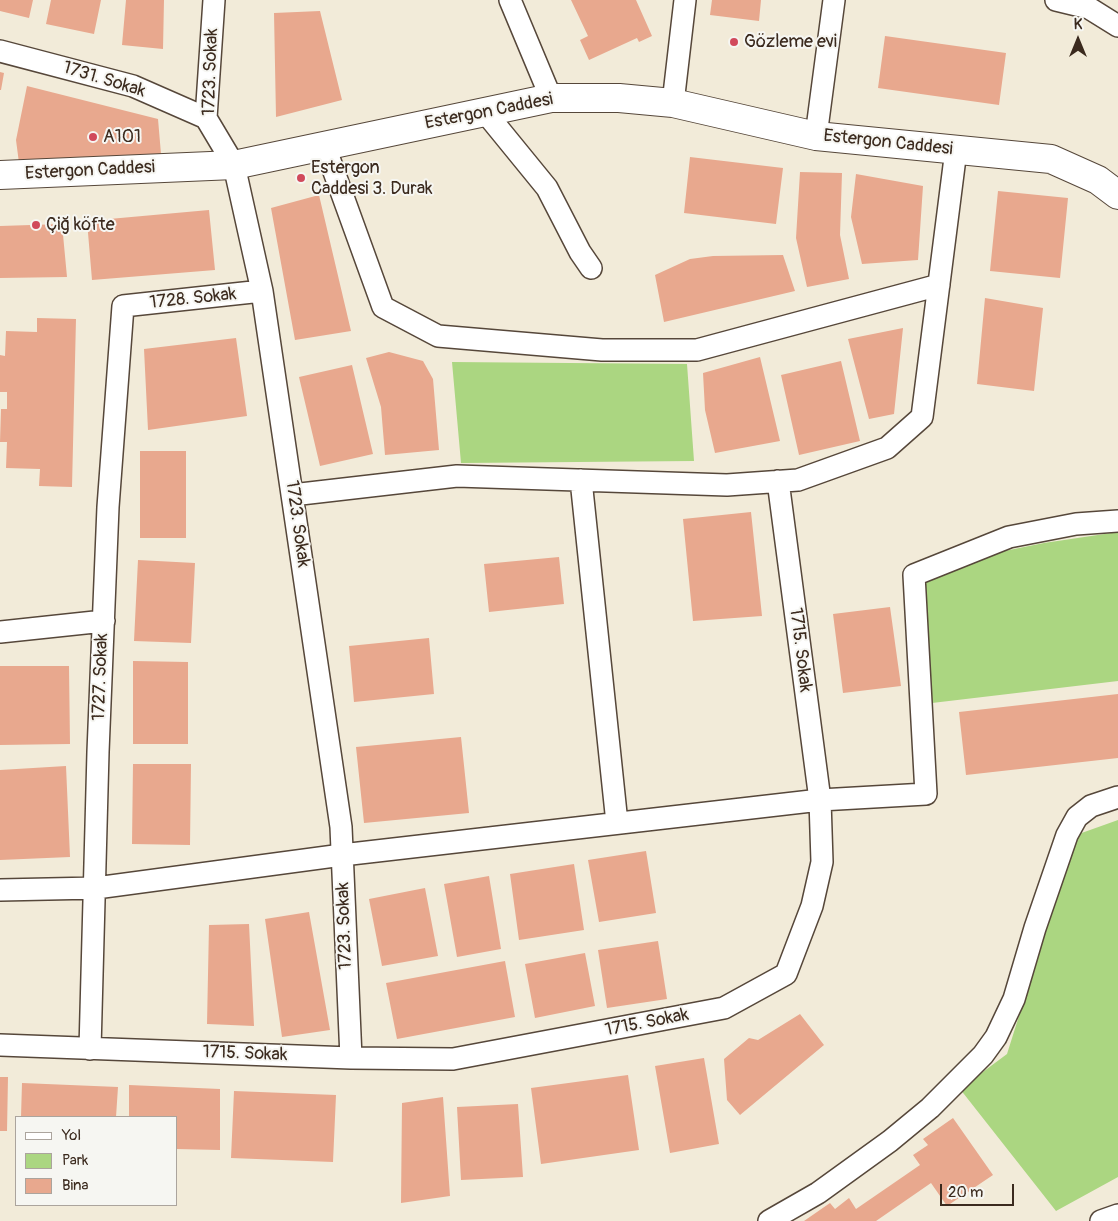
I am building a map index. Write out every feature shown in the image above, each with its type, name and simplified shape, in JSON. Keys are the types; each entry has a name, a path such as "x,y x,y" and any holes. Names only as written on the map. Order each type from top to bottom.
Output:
{"street":[{"name":"1723. Sokak","path":"214,0 206,118 234,164 262,291 341,827 351,1058"},
{"path":"510,0 551,98"},
{"path":"673,103 685,0"},
{"path":"816,136 834,0"},
{"path":"1056,0 1089,8 1118,26"},
{"name":"1731. Sokak","path":"0,51 133,86 206,118"},
{"name":"Estergon Caddesi","path":"0,175 234,164 325,147 551,98 619,98 673,103 816,136 1051,159 1098,180 1118,195"},
{"path":"485,112 548,188 580,252 591,268"},
{"path":"325,147 383,307 438,336 602,350 697,350 939,285"},
{"path":"292,495 457,476 727,485 798,480 887,448 922,417 956,150"},
{"name":"1728. Sokak","path":"123,306 262,291"},
{"name":"1727. Sokak","path":"90,1049 96,888 98,752 108,507 123,306"},
{"path":"581,480 616,824"},
{"name":"1715. Sokak","path":"0,1045 351,1058 453,1059 724,1008 786,974 812,906 822,862 820,800 778,481"},
{"path":"0,890 96,888 342,856 820,800 926,794 914,575 1008,538 1076,524 1118,521"},
{"path":"0,632 104,621"},
{"path":"769,1221 818,1193 890,1141 930,1108 983,1055 996,1037 1014,1000 1035,928 1067,835 1077,817 1090,806 1118,797"},
{"path":"1101,1221 1118,1215"}],"green space":[{"path":"452,362 687,364 694,461 461,463"},
{"path":"1118,532 1118,681 932,703 917,580 955,561 1044,543"},
{"path":"1118,820 1118,1177 1056,1211 960,1089 1007,1054 1076,835"}],"building":[{"path":"0,0 33,0 29,18 0,11"},
{"path":"51,0 101,0 94,34 46,24"},
{"path":"126,0 164,0 163,49 122,45"},
{"path":"571,0 636,0 652,36 639,42 637,38 589,60 580,40 588,36"},
{"path":"712,0 761,0 759,21 710,15"},
{"path":"320,11 342,100 276,117 274,13"},
{"path":"885,36 1006,53 999,105 878,88"},
{"path":"0,72 4,73 1,90 0,90"},
{"path":"27,86 158,119 161,154 19,163 16,140"},
{"path":"690,157 783,168 776,224 684,213"},
{"path":"800,172 842,173 840,235 849,279 807,287 796,238"},
{"path":"856,174 923,186 918,260 862,264 851,217"},
{"path":"998,191 1068,198 1060,278 990,271"},
{"path":"319,195 351,331 295,340 271,208"},
{"path":"209,210 215,270 92,280 87,221"},
{"path":"62,224 67,277 0,278 0,226"},
{"path":"783,255 795,291 664,322 655,275 690,259 713,256"},
{"path":"985,298 1043,308 1034,391 977,384"},
{"path":"37,318 76,319 72,487 39,486 40,469 6,468 7,442 0,442 1,409 7,409 7,392 0,392 0,355 5,356 6,331 37,332"},
{"path":"903,328 894,414 869,419 848,339"},
{"path":"236,338 247,416 148,430 144,349"},
{"path":"389,352 423,361 433,379 439,450 385,455 381,407 366,358"},
{"path":"760,357 780,441 715,453 705,410 703,373"},
{"path":"841,361 860,441 799,455 781,375"},
{"path":"352,365 373,454 320,466 299,377"},
{"path":"140,451 186,451 186,538 140,538"},
{"path":"751,512 762,616 693,621 683,519"},
{"path":"559,557 564,604 489,612 484,564"},
{"path":"138,560 195,563 191,643 134,641"},
{"path":"890,607 901,686 843,693 833,614"},
{"path":"429,638 434,694 354,702 349,646"},
{"path":"133,661 188,662 188,744 133,744"},
{"path":"0,666 69,666 70,744 0,745"},
{"path":"1118,694 1118,758 966,775 959,712"},
{"path":"461,737 469,813 364,823 356,747"},
{"path":"133,764 191,764 190,845 132,844"},
{"path":"66,766 70,857 0,860 0,770"},
{"path":"646,851 656,913 599,922 588,860"},
{"path":"574,864 584,930 519,940 510,874"},
{"path":"489,876 501,949 457,957 444,884"},
{"path":"425,888 438,956 382,966 369,899"},
{"path":"309,912 330,1030 282,1037 265,919"},
{"path":"249,924 254,1026 207,1024 209,925"},
{"path":"658,941 667,999 607,1008 598,950"},
{"path":"585,953 595,1006 535,1018 525,964"},
{"path":"505,961 515,1017 397,1039 386,983"},
{"path":"800,1014 824,1045 740,1115 727,1100 724,1059 749,1038 758,1040"},
{"path":"704,1058 719,1144 670,1153 655,1066"},
{"path":"628,1075 639,1150 541,1164 531,1088"},
{"path":"0,1077 8,1077 7,1131 0,1131"},
{"path":"22,1083 118,1087 116,1116 21,1116"},
{"path":"129,1085 220,1089 220,1150 178,1149 178,1116 129,1116"},
{"path":"234,1091 336,1095 333,1162 231,1158"},
{"path":"443,1097 450,1196 401,1203 402,1103"},
{"path":"518,1104 523,1177 461,1180 457,1107"},
{"path":"953,1118 993,1175 947,1206 931,1183 876,1221 804,1221 830,1203 835,1209 849,1198 856,1209 920,1165 913,1155 928,1145 923,1139"}],"place":[{"name":"Gözleme evi","path":"734,42"},
{"name":"A101","path":"93,137"},
{"name":"Estergon Caddesi 3. Durak","path":"301,178"},
{"name":"Çiğ köfte","path":"36,225"}]}
